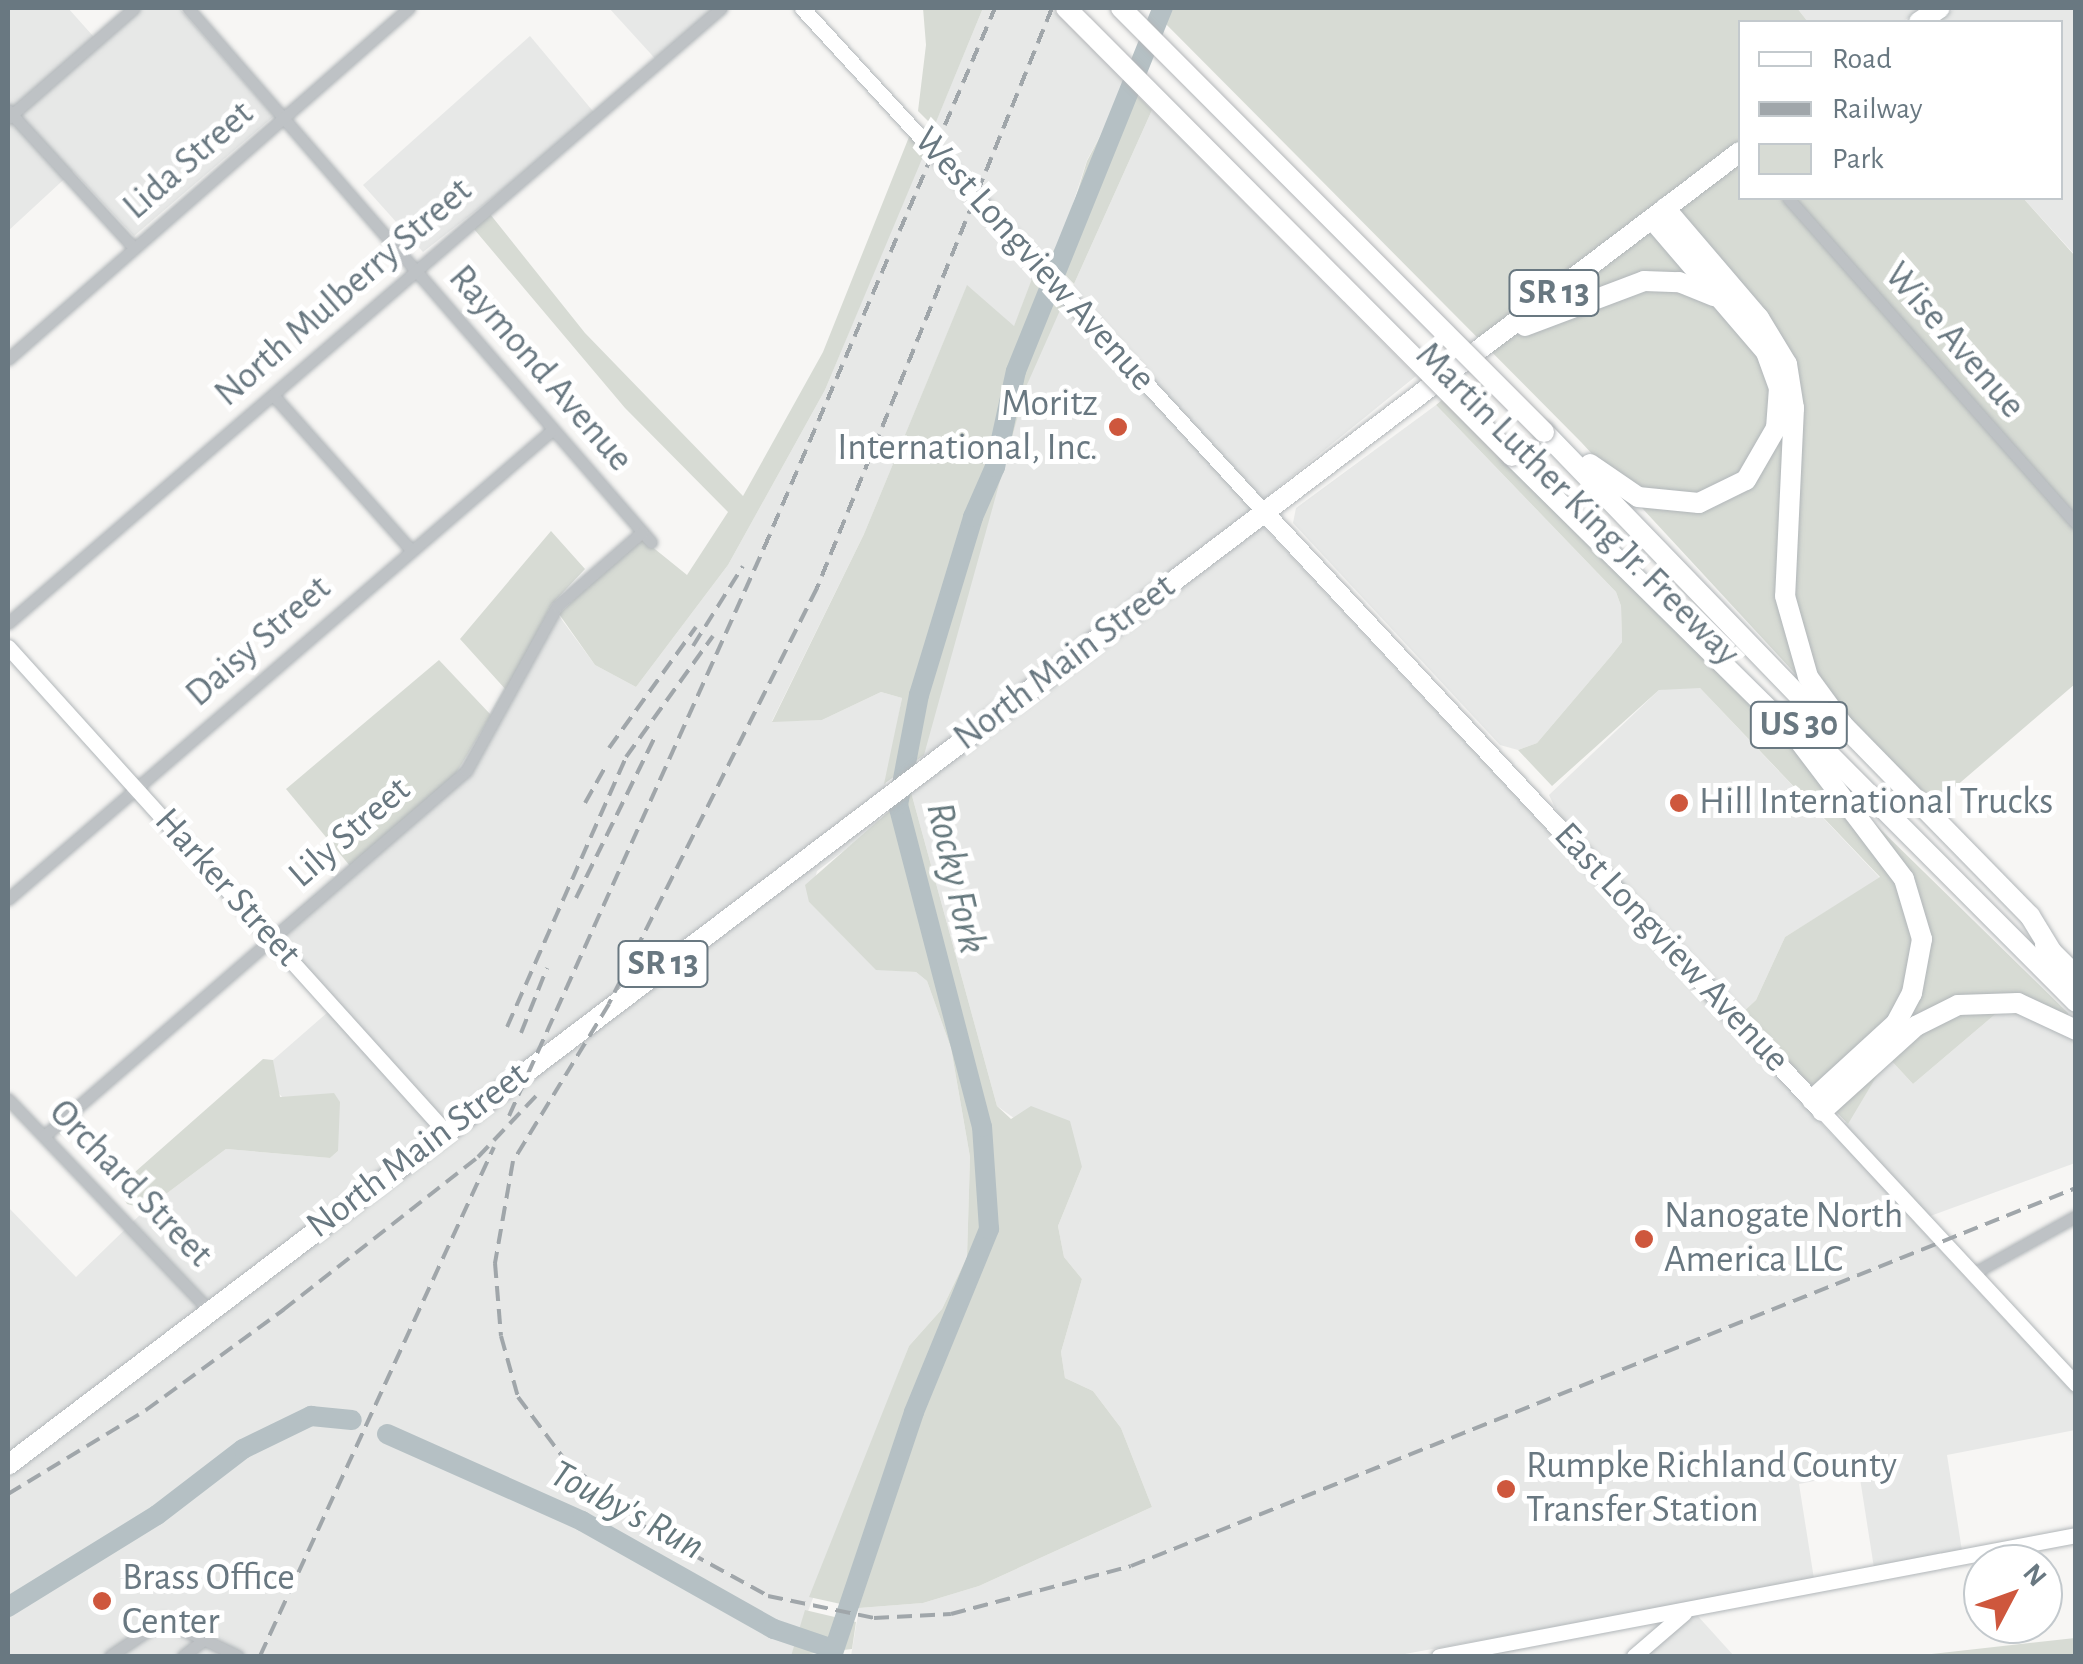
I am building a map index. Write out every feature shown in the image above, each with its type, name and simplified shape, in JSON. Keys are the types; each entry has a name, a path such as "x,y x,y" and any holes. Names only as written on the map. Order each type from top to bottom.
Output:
{"highway":[{"path":"1066,8 1794,734 1882,844 1913,899 1921,958 1904,1009 1817,1106"},
{"name":"Martin Luther King Jr. Freeway","path":"1080,8 1516,454 2076,1002"},
{"name":"Martin Luther King Jr. Freeway","path":"1121,8 1547,430 2076,976"},
{"path":"1134,8 1547,430 1638,498 1684,504 1734,489 1772,440 1779,402 1772,364 1659,214"},
{"name":"North Main Street","path":"8,1465 444,1130 1266,514 1738,154"},
{"path":"1659,214 1759,318 1787,364 1794,408 1785,596 1808,677 1854,737 2030,916 2052,952"},
{"path":"1496,338 1644,281 1690,285 1731,308"},
{"path":"1817,1106 1916,1026 1958,1005 2018,1003 2076,1030"}],"main road":[{"name":"East Longview Avenue","path":"1266,514 1817,1106"}],"street":[{"path":"134,8 9,114 134,248"},
{"name":"Raymond Avenue","path":"188,8 416,270 550,432 646,537"},
{"name":"Lida Street","path":"8,359 409,8"},
{"name":"North Mulberry Street","path":"8,623 720,8"},
{"name":"West Longview Avenue","path":"802,8 1266,514"},
{"name":"Wise Avenue","path":"1790,200 2076,523"},
{"path":"273,395 411,550"},
{"name":"Daisy Street","path":"8,899 550,432"},
{"name":"Lily Street","path":"44,1136 466,770 557,606 646,537"},
{"name":"Harker Street","path":"8,647 444,1130"},
{"name":"Orchard Street","path":"8,1098 209,1310"},
{"name":"East Longview Avenue","path":"1817,1106 2076,1384"},
{"path":"1972,1274 2076,1216"},
{"path":"1439,1656 2076,1535"},
{"path":"1634,1656 1686,1610"},
{"path":"110,1656 152,1623 166,1620 238,1656"},
{"path":"183,1656 205,1639"}],"shaded area":[{"path":"9,8 68,8 101,45 143,8 179,8 274,116 134,236 73,171 8,231"},
{"path":"609,8 725,8 660,64"},
{"path":"983,8 1051,8 1135,93 1113,112 1087,160 1058,250 1036,269 1014,327 967,286 864,534 772,721 822,720 881,692 902,698 878,825 817,871 809,902 876,969 916,972 927,981 951,1048 970,1157 967,1257 942,1309 909,1346 791,1656 8,1656 8,1207 76,1277 146,1209 226,1149 330,1158 338,1151 274,1089 273,1060 328,1012 262,940 455,775 551,605 595,665 636,687 728,565 825,390"},
{"path":"1797,8 1924,8 1905,20 1806,20"},
{"path":"1956,8 2075,8 2075,255 2025,200 2063,200 2063,20 1938,20"},
{"path":"530,36 597,116 423,252 363,185"},
{"path":"1152,110 1416,376 1249,511 1835,1138 1888,1057 1913,1084 1999,1011 2044,1020 2075,1041 2075,1163 1914,1222 2075,1395 2075,1430 1947,1455 1962,1551 1874,1568 1859,1472 1799,1484 1814,1579 1394,1656 851,1656 859,1608 923,1603 979,1586 1152,1507 1121,1428 1093,1391 1065,1378 1061,1352 1082,1279 1064,1257 1058,1226 1082,1167 997,1106 911,792 1026,387 1055,310 1074,284"},
{"path":"1436,405 1616,592 1621,606 1622,642 1537,743 1518,750 1500,745 1293,523 1296,508"},
{"path":"1700,688 1880,878 1785,937 1756,1000 1742,1013 1557,812 1549,795 1659,690"},
{"path":"1696,1614 1734,1656 1645,1656 1690,1616"}],"green space":[{"path":"923,8 983,8 934,127 918,111 926,45"},
{"path":"1150,8 1797,8 1806,20 1738,20 1738,200 2025,200 2075,256 2075,684 1933,806 1802,681 1581,442"},
{"path":"1135,93 1152,110 1074,284 1049,258 1065,232 1087,161 1113,112"},
{"path":"911,132 927,147 825,390 728,565 636,687 595,665 559,614 640,537 687,575 728,512 625,408 474,229 490,214 585,333 743,496 823,352"},
{"path":"1036,268 1065,299 1026,387 924,755 884,784 902,698 881,692 822,720 772,722 864,534 967,285 1014,326"},
{"path":"1442,400 2068,1013 2075,1041 2044,1020 1999,1011 1913,1084 1888,1057 1848,1124 1742,1013 1756,1000 1785,937 1880,877 1700,688 1659,690 1552,786 1518,750 1537,743 1622,642 1621,606 1616,592 1436,405"},
{"path":"551,531 585,569 551,605 507,691 460,639"},
{"path":"439,660 491,715 455,775 350,866 286,789"},
{"path":"911,792 997,1106 1011,1119 1031,1106 1070,1121 1082,1167 1058,1226 1064,1257 1082,1279 1061,1352 1065,1378 1093,1391 1121,1428 1152,1507 979,1586 923,1603 859,1608 809,1597 909,1346 942,1309 967,1257 970,1157 951,1048 927,981 916,972 876,970 809,902 805,885"},
{"path":"263,1059 273,1060 280,1097 334,1093 340,1102 338,1151 330,1158 226,1149 146,1209 127,1204 118,1187"},
{"path":"805,1610 856,1622 852,1649 791,1656"},
{"path":"2075,1638 2075,1656 1914,1656 2021,1644 2063,1644 2063,1639"}],"waterway":[{"name":"Rocky Fork","path":"832,1656 914,1412 989,1229 982,1127 898,805 919,695 973,517 995,467 1016,371 1163,8"},
{"name":"Touby's Run","path":"8,1607 157,1515 243,1449 311,1416 352,1420"},
{"name":"Touby's Run","path":"387,1434 582,1521 774,1629 833,1649"}],"railway":[{"path":"509,1116 764,548 995,8"},
{"path":"1052,8 817,588 609,1004 513,1161 495,1263 501,1336 518,1397 565,1460 650,1531 768,1596 874,1618 951,1614 1131,1566 2076,1188"},
{"path":"693,646 743,566"},
{"path":"609,748 696,627"},
{"path":"507,1027 626,757 713,636"},
{"path":"576,898 655,737"},
{"path":"585,803 607,764"},
{"path":"521,1033 547,968"},
{"path":"8,1494 146,1410 283,1310 478,1157 537,1095"},
{"path":"260,1656 494,1147"}],"place":[{"name":"Moritz International, Inc.","path":"1118,427"},
{"name":"Hill International Trucks","path":"1679,803"},
{"name":"Nanogate North America LLC","path":"1644,1239"},
{"name":"Rumpke Richland County Transfer Station","path":"1506,1489"},
{"name":"Brass Office Center","path":"102,1601"}]}
